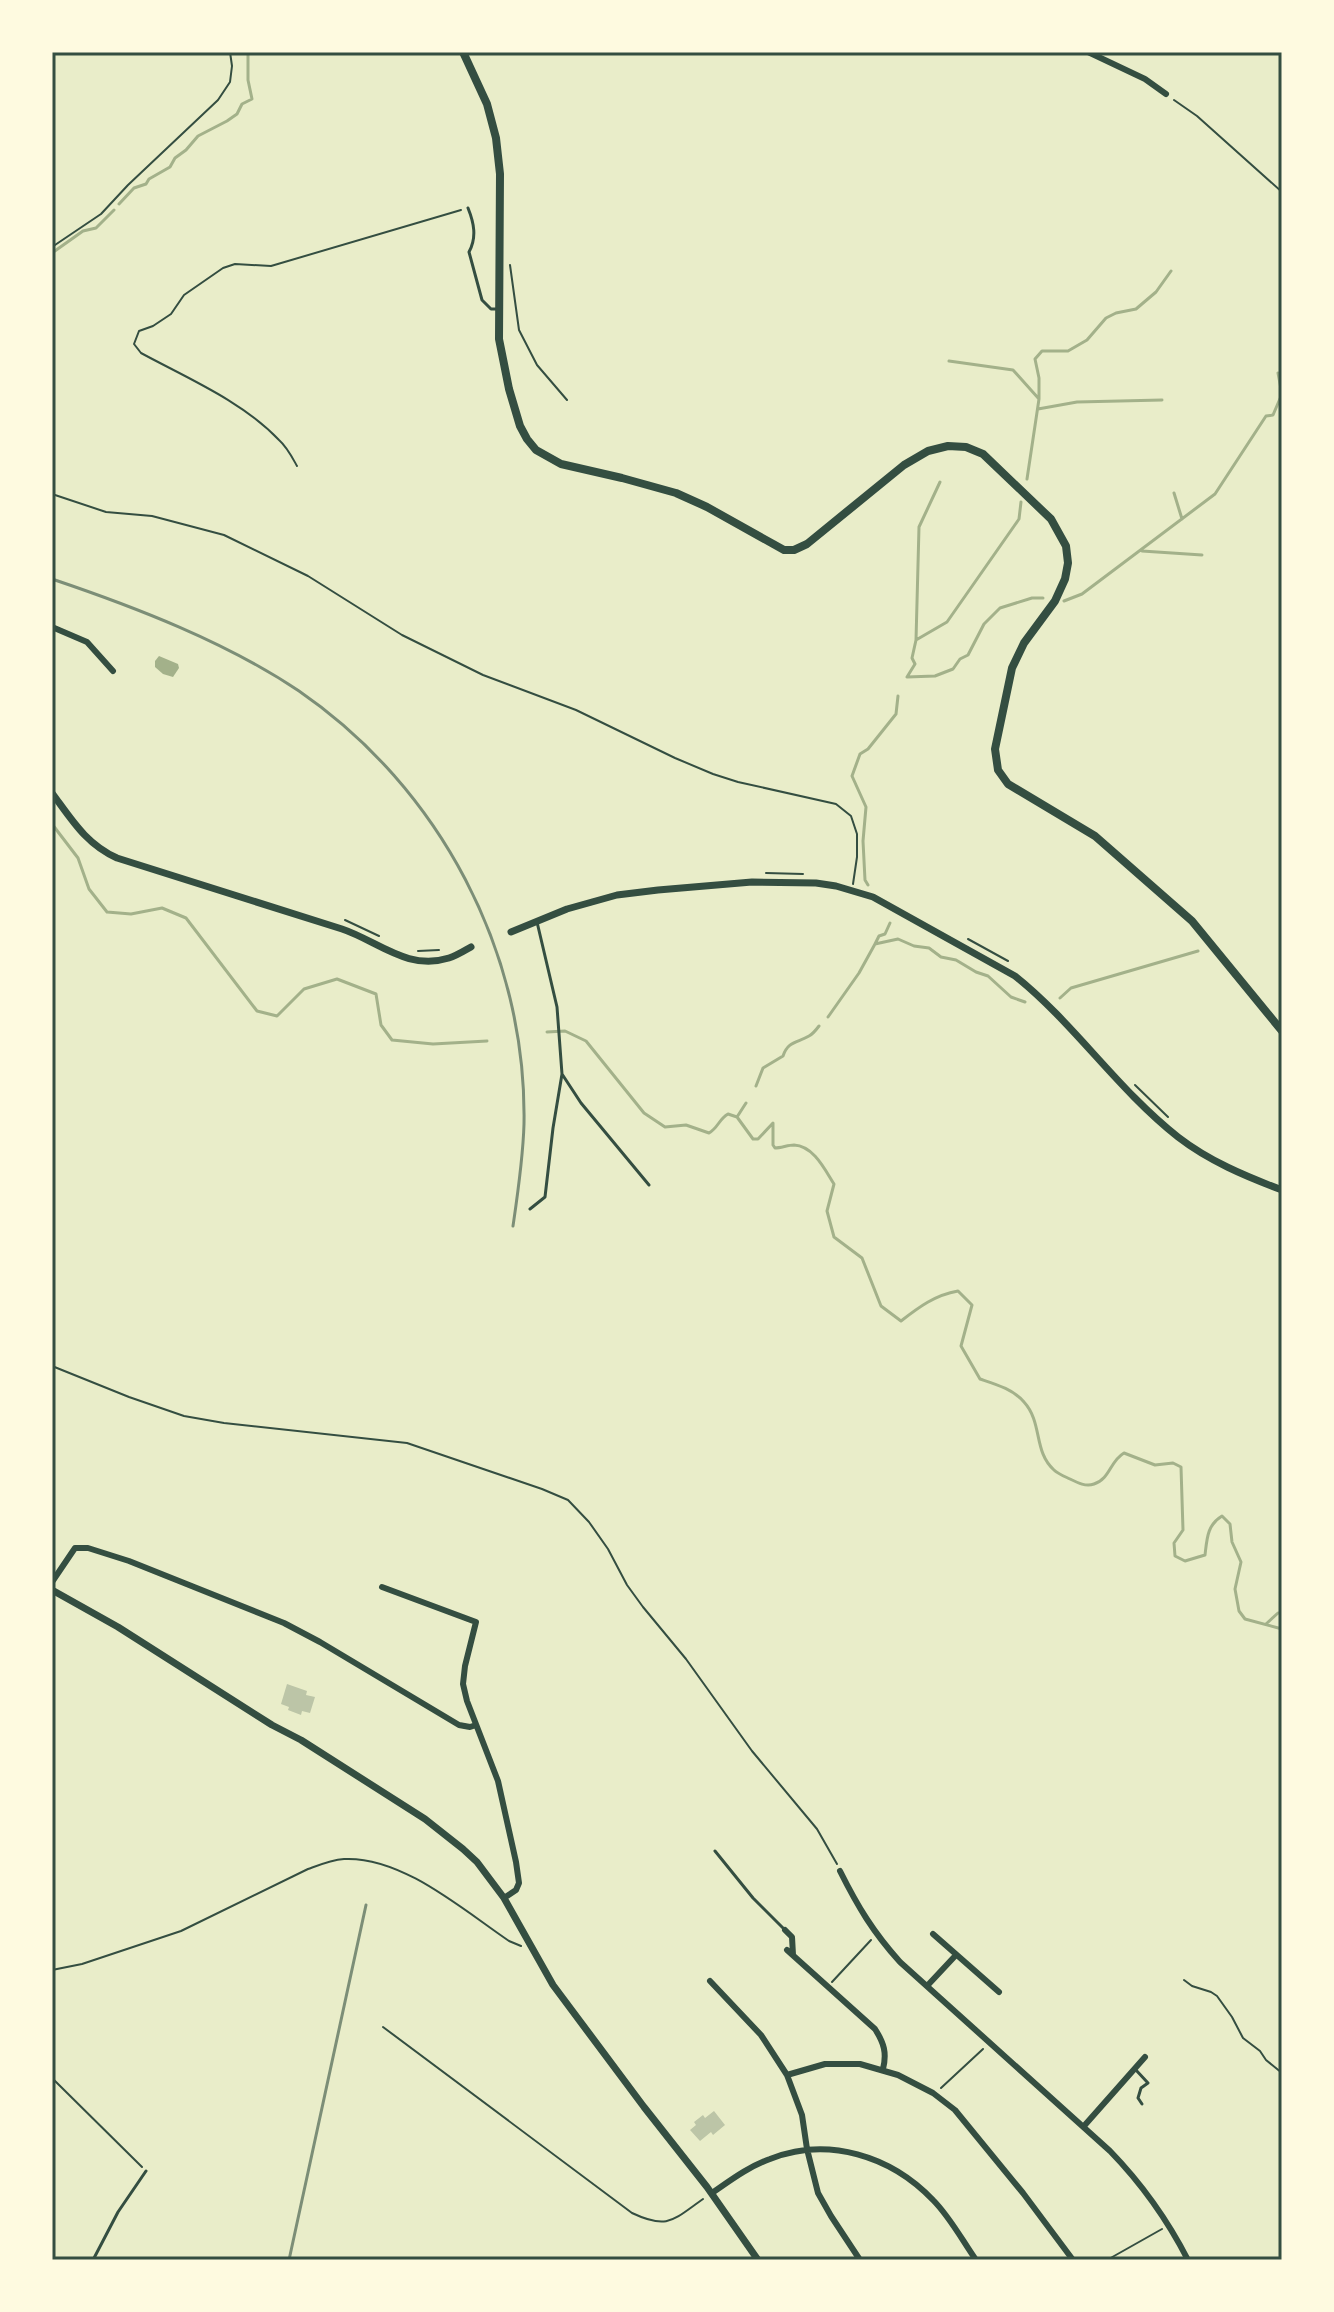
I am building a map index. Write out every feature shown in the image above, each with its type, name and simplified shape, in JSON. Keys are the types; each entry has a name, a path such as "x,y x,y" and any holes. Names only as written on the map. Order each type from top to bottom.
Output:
{"main road":[{"path":"463,52 487,104 499,154 502,361 520,426 536,450 561,464 676,493 784,550 794,550 807,544 893,474 928,451 956,445 975,450 989,459 1051,519 1064,541 1067,555 1067,572 1061,590 1024,643 1012,668 995,749 998,770 1008,784 1095,836 1192,921 1282,1031"}],"street":[{"path":"1088,52 1145,79 1166,94"},
{"path":"52,627 87,642 113,671"},
{"path":"52,793 89,841 117,858 348,931 395,956 411,960 448,959 471,947"},
{"path":"511,932 592,902 639,892 774,881 836,886 873,897 1015,976 1178,1137 1225,1166 1282,1190"},
{"path":"52,1582 75,1548 82,1546 129,1561 284,1623 459,1725 476,1725"},
{"path":"382,1587 476,1622 463,1684 498,1781 516,1862 519,1883 516,1890 504,1898"},
{"path":"52,1590 118,1627 425,1819 477,1862 504,1898 553,1985 712,2193 758,2260"},
{"path":"840,1871 876,1936 900,1962 1084,2126 1141,2185 1170,2225 1188,2260"},
{"path":"785,1930 792,1937 790,1952 875,2029 884,2043 886,2056 883,2069"},
{"path":"933,1934 999,1992"},
{"path":"927,1986 956,1955"},
{"path":"710,1981 761,2035 787,2075 802,2115 818,2193 860,2260"},
{"path":"1084,2126 1145,2057"},
{"path":"787,2075 813,2066 860,2064 883,2069 921,2085 955,2110 1073,2260"},
{"path":"712,2193 752,2167 779,2156 807,2149 860,2155 884,2163 912,2180 936,2202 976,2260"}],"lane":[{"path":"468,208 474,233 469,252 482,300 491,309 499,309"},
{"path":"530,1209 545,1197 562,1074 557,1007 537,922"},
{"path":"562,1074 581,1103 649,1185"},
{"path":"715,1851 753,1898 785,1930"},
{"path":"1135,2069 1148,2083 1139,2093 1142,2104"},
{"path":"93,2260 118,2212 146,2171"}],"path":[{"path":"52,247 101,214 218,100 230,82 230,52"},
{"path":"1166,94 1197,116 1282,192"},
{"path":"297,466 281,442 261,424 218,394 141,353 134,344 139,331 171,314 184,295 223,268 235,264 271,266 468,208"},
{"path":"510,265 519,330 537,365 567,400"},
{"path":"52,494 106,512 152,516 224,535 308,576 402,635 483,675 576,710 713,774 836,804 851,816 857,834 853,883"},
{"path":"342,919 380,936"},
{"path":"416,951 448,949"},
{"path":"52,1366 184,1416 407,1443 568,1500 608,1549 643,1607 686,1659 752,1751 817,1829 840,1871"},
{"path":"52,1970 82,1964 181,1931 308,1869 344,1859 367,1861 403,1872 516,1945 530,1943"},
{"path":"832,1982 871,1940"},
{"path":"1184,1980 1217,1996 1243,2038 1282,2073"},
{"path":"383,2027 632,2213 652,2222 664,2223 712,2193"},
{"path":"933,2093 990,2043"},
{"path":"52,2078 138,2163"},
{"path":"1107,2260 1162,2229"}],"shaded area":[{"path":"159,656 178,664 173,677 155,667"}],"building":[{"path":"287,1684 315,1697 310,1713 302,1711 301,1715 281,1704"},
{"path":"714,2111 725,2125 700,2141 690,2130 696,2125 694,2122"}],"waterway":[{"path":"119,204 134,188 146,184 170,167 198,136 227,121 237,114 242,104 252,99 248,52"},
{"path":"52,253 83,231 96,228 114,210"},
{"path":"1039,399 1035,359 1042,351 1068,351 1087,340 1106,318 1136,309 1156,292 1171,271"},
{"path":"949,361 1013,370 1039,399 1027,479"},
{"path":"1064,601 1082,594 1215,494 1266,416 1273,415 1282,394 1278,373"},
{"path":"1038,409 1077,402 1162,400"},
{"path":"916,640 919,527 940,482"},
{"path":"1174,493 1182,519"},
{"path":"907,677 915,664 912,658 916,640 947,622 1019,519 1021,502"},
{"path":"1142,551 1202,555"},
{"path":"907,677 935,676 953,669 960,659 968,655 984,624 1000,608 1032,598 1043,598"},
{"path":"868,885 865,880 863,841 866,807 852,776 860,754 868,749 896,714 898,696"},
{"path":"52,824 78,858 89,889 107,912 131,914 162,908 186,918 257,1011 277,1016 304,989 337,979 376,994 381,1025 392,1040 433,1044 487,1041"},
{"path":"875,944 890,923"},
{"path":"828,1017 875,944 898,939 956,960 988,976 1011,997 1025,1002"},
{"path":"1060,998 1071,988 1198,951"},
{"path":"756,1086 763,1068 819,1026"},
{"path":"547,1032 565,1031 586,1041 644,1113 665,1127 686,1125 709,1133 728,1114 737,1117 753,1139 758,1139 773,1123 775,1148 801,1146 813,1154 834,1184 827,1211 834,1237 862,1258 881,1306 901,1321 921,1306 958,1291 972,1305 961,1346 980,1379 1009,1390 1024,1402 1034,1419 1043,1454 1060,1474 1082,1484 1094,1484 1124,1453 1155,1465 1173,1463 1181,1467 1183,1530 1174,1543 1175,1556 1185,1561 1205,1555 1211,1528 1222,1516 1230,1524 1232,1542 1241,1562 1235,1589 1239,1611 1245,1619 1282,1629"},
{"path":"737,1117 746,1103"},
{"path":"1266,1624 1282,1613"}],"railway":[{"path":"52,579 211,641 299,691 349,730 394,776 433,826 466,880 491,937 510,998 521,1060 524,1124 513,1226"},
{"path":"289,2260 366,1905"}]}
